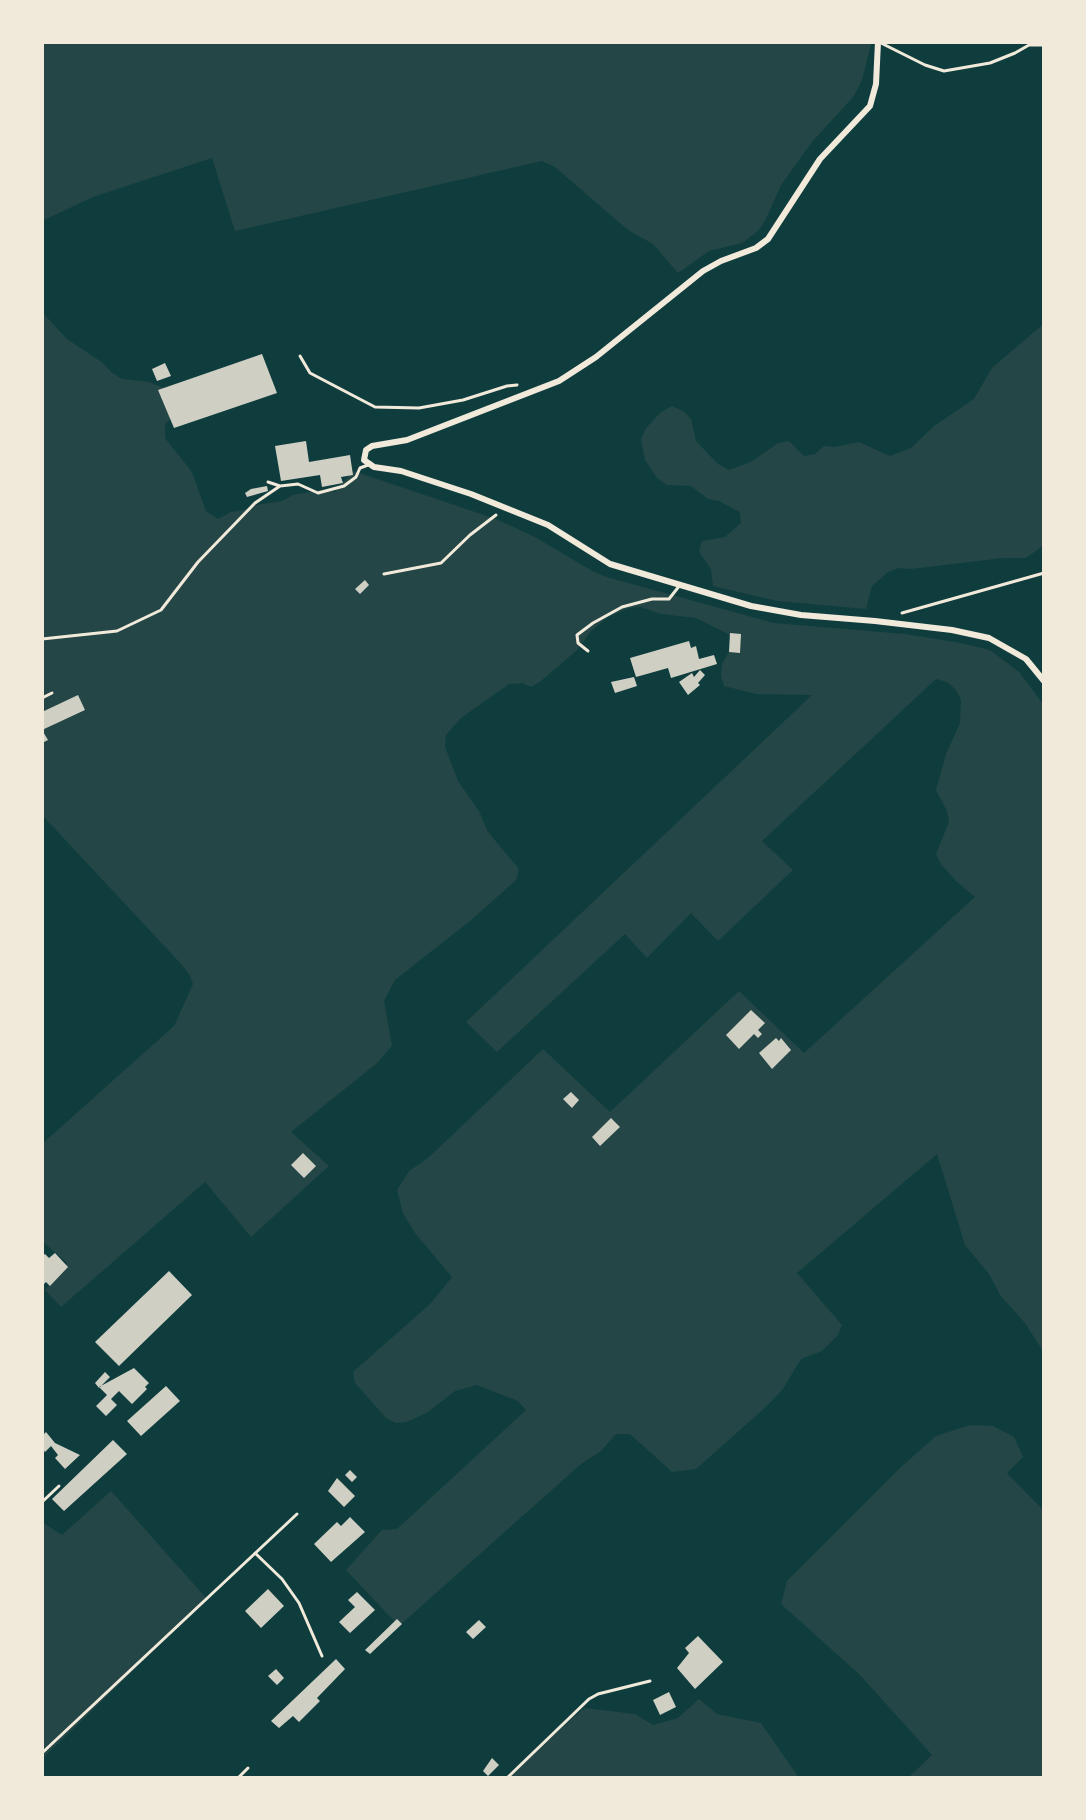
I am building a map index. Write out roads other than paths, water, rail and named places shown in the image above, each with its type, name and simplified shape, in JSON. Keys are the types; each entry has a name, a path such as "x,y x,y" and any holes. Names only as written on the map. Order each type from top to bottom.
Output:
{"street":[{"path":"879,42 876,84 870,106 820,159 768,239 703,271 579,369 407,440 372,446 364,455 368,465 419,476 548,525 610,564 773,611 890,622 989,638 1026,659 1044,681"}],"lane":[{"path":"879,42 944,71 990,63 1029,44 1044,45"},
{"path":"268,482 280,486 298,484 318,493 344,486 356,477 360,468 368,465"},
{"path":"42,639 117,631 161,610 198,562 255,503 280,486"},
{"path":"588,651 578,643 577,635 593,623 622,607 652,599 669,599 680,585"},
{"path":"42,698 52,693"},
{"path":"42,1502 59,1486"},
{"path":"507,1778 589,1699 650,1681"},
{"path":"238,1778 248,1768"}]}
